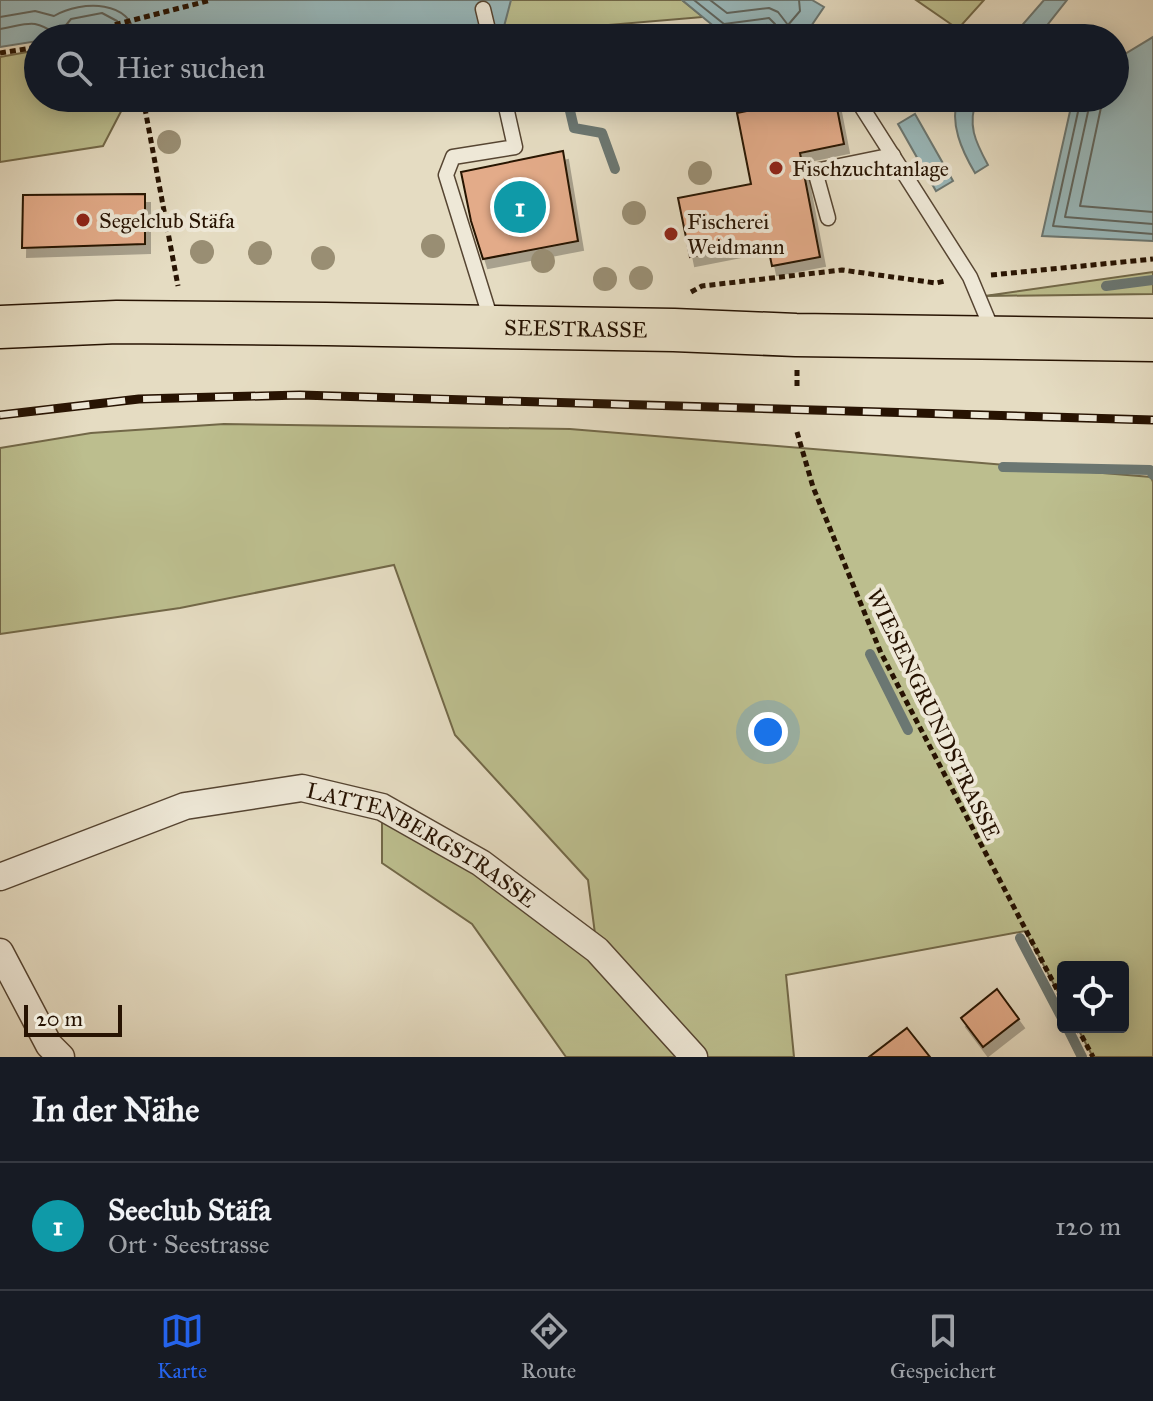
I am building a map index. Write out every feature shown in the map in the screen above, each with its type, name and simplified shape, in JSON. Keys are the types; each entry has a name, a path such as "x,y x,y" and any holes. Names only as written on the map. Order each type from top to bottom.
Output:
{"main road":[{"name":"SEESTRASSE","path":"0,327 132,322 1153,340"}],"street":[{"name":"LATTENBERGSTRASSE","path":"0,877 185,806 302,788 382,807 481,863 597,950 694,1057"},
{"path":"0,952 49,1045 61,1057"}],"lane":[{"path":"483,9 487,24"},
{"path":"494,328 446,175 453,157 515,147 507,112"},
{"path":"865,112 970,277 996,338"},
{"path":"828,218 815,171 893,155"}],"path":[{"path":"118,24 211,0"},
{"path":"0,53 24,49"},
{"path":"147,112 180,298"},
{"path":"681,298 702,286 842,270 936,283 1153,259"},
{"name":"WIESENGRUNDSTRASSE","path":"797,432 813,487 881,653 1057,990"},
{"path":"1080,1033 1093,1057"}],"green space":[{"path":"417,0 682,0 703,17 620,24 339,24"},
{"path":"916,0 984,0 962,24 951,24"},
{"path":"24,53 24,112 121,112 103,146 0,162 0,57"},
{"path":"1153,272 1153,294 985,296"},
{"path":"224,424 570,429 1151,477 1153,1057 1093,1057 1080,1033 1129,1033 1129,961 1057,961 1057,990 1025,931 786,975 794,1057 566,1057 472,924 382,863 382,807 597,949 588,880 455,735 394,565 180,608 0,634 0,448 91,433"}],"water":[{"path":"0,0 511,0 505,24 24,24 24,43 0,47"},
{"path":"682,0 812,0 824,7 812,24 711,24"},
{"path":"1044,0 1067,0 1048,24 1023,24"},
{"path":"1153,37 1153,241 1042,236 1070,112 1129,112 1129,52"},
{"path":"956,112 974,112 974,133 988,165 975,173 962,146"},
{"path":"915,114 953,181 936,191 898,124"}],"building":[{"name":"Fischzuchtanlage","path":"838,112 844,144 800,153 820,257 772,266 767,242 690,257 678,198 751,184 737,113"},
{"path":"563,151 578,241 483,259 461,172"},
{"name":"Segelclub Stäfa","path":"145,194 145,244 22,248 23,195"},
{"path":"997,989 1019,1019 983,1047 961,1018"},
{"path":"907,1028 930,1057 869,1057"}],"waterway":[{"path":"570,112 574,128 602,133 615,169"},
{"path":"1106,286 1153,280"},
{"path":"1003,467 1150,470 1153,475"},
{"path":"870,654 908,730"},
{"path":"1020,938 1057,1009"},
{"path":"1070,1033 1082,1057"}],"railway":[{"path":"0,415 139,399 300,395 1153,420"}],"place":[{"name":"Fischzuchtanlage","path":"776,168"},
{"name":"Seeclub Stäfa","path":"520,207"},
{"name":"Segelclub Stäfa","path":"83,220"},
{"name":"Fischerei Weidmann","path":"671,234"}]}
